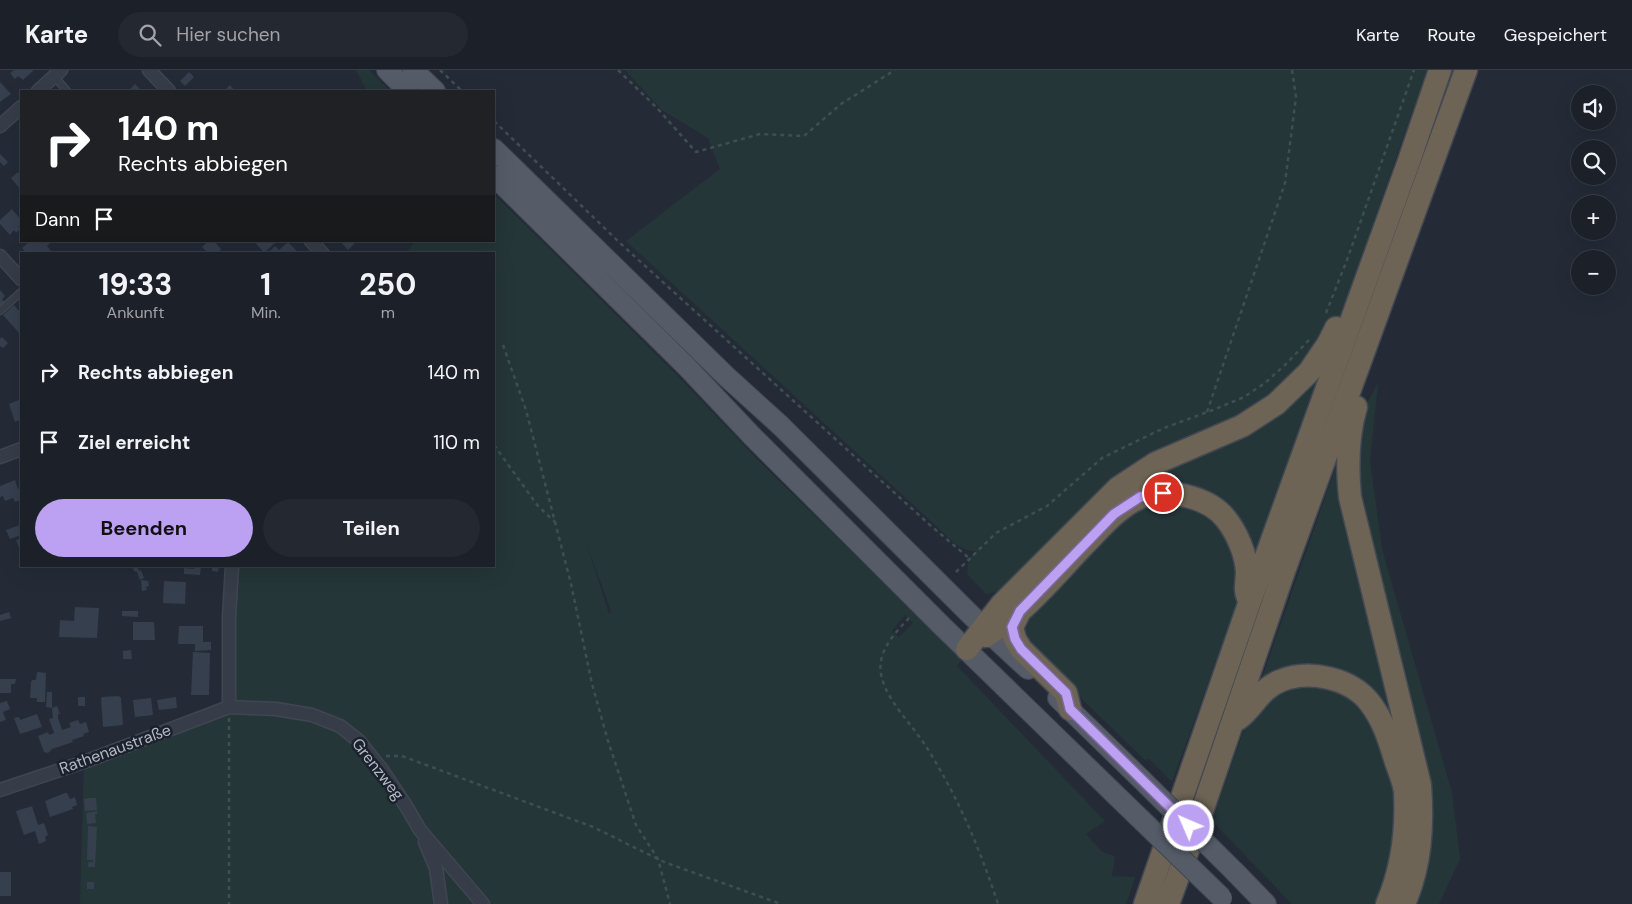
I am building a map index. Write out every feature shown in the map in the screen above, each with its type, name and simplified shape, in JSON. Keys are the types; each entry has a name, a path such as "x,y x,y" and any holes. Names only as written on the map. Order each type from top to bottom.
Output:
{"highway":[{"path":"1145,904 1250,601 1380,237 1409,162 1440,70"},
{"path":"1168,904 1288,562 1466,70"},
{"path":"986,630 1002,604 1118,488 1156,463 1242,426 1276,404 1293,389 1309,372 1328,344 1380,237"},
{"path":"1361,360 1362,382 1354,410 1348,456 1350,497 1416,765 1422,806 1422,832 1419,856 1414,878 1404,904"},
{"path":"967,648 986,630 1020,611 1114,514 1140,497 1163,493 1184,495 1207,504 1225,518 1238,539 1244,557 1247,572 1245,591 1250,601"},
{"path":"1020,611 1012,627 1015,639 1021,649 1066,693 1070,709"},
{"path":"1231,724 1245,714 1263,692 1280,681 1306,674 1341,682 1354,689 1369,702 1384,728 1404,790 1405,830 1396,878 1387,904"}],"main road":[{"path":"386,70 407,90"},
{"path":"413,70 434,90"},
{"path":"495,150 727,377 781,426 1266,904"},
{"path":"495,177 687,367 752,436 1225,901"}],"street":[{"path":"149,70 168,90"},
{"path":"39,90 57,73"},
{"path":"0,126 20,108"},
{"path":"312,242 321,252"},
{"path":"0,256 20,278"},
{"path":"0,457 20,449"},
{"path":"229,707 229,617 232,567"},
{"name":"Grenzweg","path":"229,707 276,709 312,715 340,726 359,741 406,806 420,830 483,904"},
{"name":"Rathenaustraße","path":"0,790 84,762 229,707"},
{"path":"420,830 436,868 441,904"}],"lane":[{"path":"57,73 66,90"},
{"path":"0,312 20,293"}],"path":[{"path":"440,70 461,90"},
{"path":"618,70 657,108 696,152 760,134 804,136 841,104 895,70"},
{"path":"1207,412 1285,183 1296,96 1292,70"},
{"path":"1323,318 1347,260 1414,70"},
{"path":"495,123 621,244 969,558"},
{"path":"956,572 996,534 1047,506 1102,458 1164,428 1244,396 1265,383 1310,338"},
{"path":"503,345 526,410 572,584 592,684 608,742 636,825 658,859 670,904"},
{"path":"495,446 538,506 555,522"},
{"path":"908,618 885,648 881,660 881,674 888,694 927,747 957,800 982,857 998,904"},
{"path":"229,707 229,904"},
{"path":"375,761 389,755 402,756 593,827 658,859 781,904"}],"shaded area":[{"path":"356,70 369,70 389,90 366,90"},
{"path":"625,70 1427,70 1305,416 1172,782 1149,759 1145,760 1026,645 1003,590 986,594 967,574 969,558 976,551 964,549 947,537 626,241 720,169 708,138 662,110"},
{"path":"495,195 676,374 757,459 962,660 957,666 1105,821 1086,834 1102,852 1115,856 1112,876 1135,877 1126,904 80,904 84,762 229,707 232,567 495,567 495,252 408,252 413,242 495,242","holes":["587,545 611,611 609,614","905,615 913,623 899,637 892,631"]},
{"path":"1378,383 1370,461 1382,549 1452,793 1460,859 1439,904 1292,904 1212,821 1342,449"}],"building":[{"path":"14,70 34,70 23,80 18,76 15,79 10,73"},
{"path":"189,72 194,77 185,86 180,81"},
{"path":"0,82 11,94 0,102"},
{"path":"135,84 141,90 129,90"},
{"path":"230,85 234,90 227,90"},
{"path":"0,154 8,162 4,166 0,162"},
{"path":"18,172 20,175 20,189 11,178"},
{"path":"12,209 20,219 18,227 20,229 16,233 14,230 10,235 0,224 0,220"},
{"path":"29,242 51,242 47,246 50,252 25,252 22,248"},
{"path":"207,242 215,242 221,249 219,252 207,252 202,247"},
{"path":"255,242 276,242 265,252"},
{"path":"288,242 297,251 269,252 275,246 279,250"},
{"path":"341,242 356,242 348,250"},
{"path":"0,290 5,296 2,299 5,302 0,307"},
{"path":"14,305 20,312 20,334 3,315"},
{"path":"2,337 8,343 3,348 0,346 0,339"},
{"path":"20,399 20,420 15,422 9,404"},
{"path":"15,480 18,489 20,488 20,500 15,502 13,498 5,501 3,496 0,497 0,486"},
{"path":"20,525 20,535 10,539 6,530"},
{"path":"20,539 20,550 16,540"},
{"path":"137,567 139,571 141,570 144,578 140,580 133,568"},
{"path":"195,567 201,567 200,575 184,574 184,568 194,569"},
{"path":"212,567 219,567 218,572 212,571"},
{"path":"141,580 148,581 149,586 146,587 147,590 142,591"},
{"path":"164,581 186,582 185,604 163,603"},
{"path":"75,607 99,608 97,638 59,637 60,620 74,621"},
{"path":"122,611 138,611 138,617 122,616"},
{"path":"9,612 11,618 0,621 0,615"},
{"path":"133,622 154,622 155,640 133,640"},
{"path":"179,626 203,626 203,642 211,642 211,650 195,651 195,644 178,644"},
{"path":"131,650 132,659 123,659 123,651"},
{"path":"193,652 210,653 209,695 191,695"},
{"path":"37,672 46,673 45,702 37,702 37,698 30,698 31,682 36,680"},
{"path":"0,679 16,679 15,684 11,684 11,693 0,693"},
{"path":"47,692 52,692 52,708 46,707"},
{"path":"119,696 121,698 123,725 103,727 102,697"},
{"path":"78,697 85,697 85,706 78,706"},
{"path":"176,697 177,708 159,710 157,700"},
{"path":"151,698 153,715 135,717 133,700"},
{"path":"7,701 10,709 3,712 6,720 0,722 0,703"},
{"path":"57,706 62,730 71,727 69,723 78,720 80,724 86,722 89,732 72,740 73,742 52,749 48,753 44,752 38,736 48,732 49,735 54,733 49,719 53,718 52,708"},
{"path":"37,714 42,727 20,734 14,718 19,717 20,720"},
{"path":"67,793 70,799 75,797 77,805 72,807 73,809 50,817 45,801"},
{"path":"96,798 97,810 85,811 84,799"},
{"path":"32,806 38,825 44,823 48,835 45,837 46,841 39,844 35,831 24,835 16,811"},
{"path":"97,811 97,814 95,814 96,823 87,824 86,813"},
{"path":"88,826 97,827 95,867 88,867 88,862 93,862 93,860 87,860"},
{"path":"0,872 11,872 11,896 0,896"},
{"path":"87,882 94,882 94,889 87,889"}],"route":[{"path":"1163,493 1140,497 1114,514 1020,611 1012,627 1012,634 1021,649 1066,693 1070,709 1189,826"}]}
